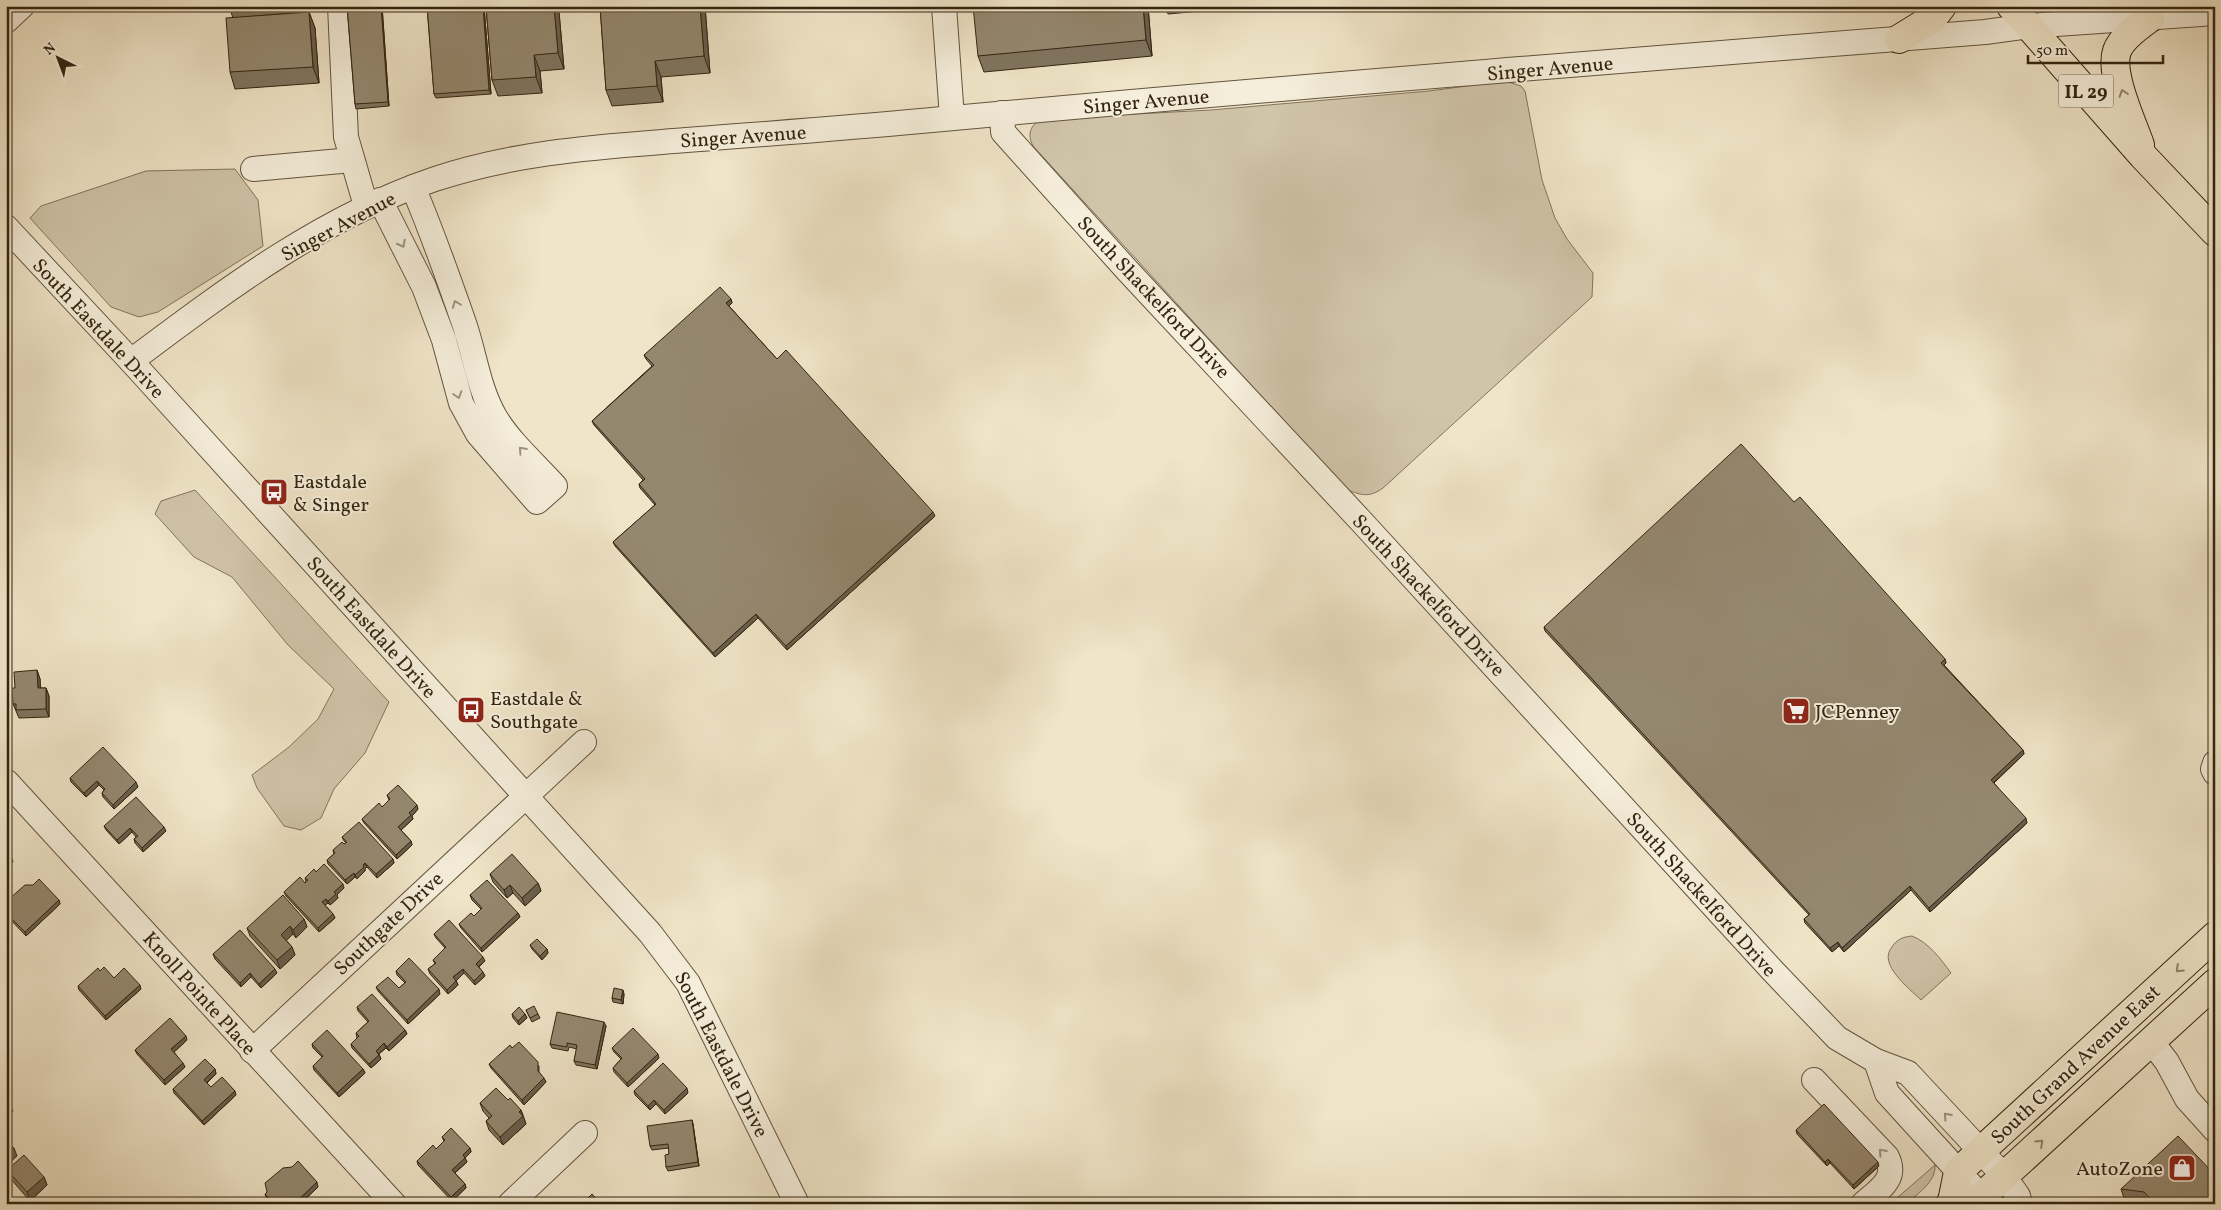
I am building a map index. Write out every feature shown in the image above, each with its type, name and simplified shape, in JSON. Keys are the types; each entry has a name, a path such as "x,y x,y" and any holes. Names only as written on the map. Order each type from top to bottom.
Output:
{"main road":[{"path":"1899,39 1933,18 1942,6"},
{"name":"IL 29","path":"2010,6 2143,156 2215,232"},
{"path":"2143,156 2118,79 2115,62 2117,50 2131,33 2150,18"},
{"name":"South Grand Avenue East","path":"1958,1172 2215,936"},
{"name":"South Grand Avenue East","path":"1985,1200 2004,1176 2215,983"},
{"path":"1958,1172 1951,1203 1985,1200"}],"street":[{"path":"6,21 22,6"},
{"path":"340,6 346,137 352,160 373,203 424,287 444,340 460,403 478,434 537,502 555,486 509,436 496,418 486,399 477,376 464,324 413,187"},
{"path":"944,6 952,118"},
{"name":"Singer Avenue","path":"131,361 305,239 373,203 413,187 473,168 517,157 569,149 1899,39 2029,26 2215,13"},
{"name":"South Shackelford Drive","path":"1002,113 1004,132 1127,270 1368,528 1772,970 1837,1038 1876,1061 1908,1074 2004,1176 2018,1196 2020,1204"},
{"path":"253,169 352,160"},
{"name":"South Eastdale Drive","path":"6,227 131,361 650,933 674,962 688,983 797,1204"},
{"name":"Southgate Drive","path":"252,1051 584,742"},
{"name":"Knoll Pointe Place","path":"7,782 394,1204"},
{"path":"2151,1041 2168,1062 2187,1099 2215,1130"},
{"path":"1876,1061 1887,1093 1985,1200"},
{"path":"1814,1080 1887,1157 1892,1167 1891,1176 1863,1204"},
{"path":"510,1204 585,1134"}],"shaded area":[{"path":"1505,81 1521,86 1525,91 1542,180 1555,218 1567,239 1593,273 1592,297 1383,488 1369,494 1347,490 1033,146 1030,138 1032,127 1042,119 1211,110 1429,91"},
{"path":"235,169 258,200 263,246 158,312 139,317 111,307 30,218 41,206 146,171"},
{"path":"195,490 389,702 365,753 334,789 321,818 301,830 284,826 257,788 252,775 289,747 318,719 334,689 288,645 232,577 194,557 155,514 161,501"},
{"path":"1912,936 1929,947 1951,973 1921,1000 1897,976 1889,961 1888,954 1898,940"},
{"path":"1935,1165 1933,1177 1907,1204 1890,1204"}],"building":[{"path":"347,6 381,6 388,102 355,104"},
{"path":"427,6 483,6 489,90 434,94"},
{"path":"486,6 554,6 558,53 534,55 536,77 492,80"},
{"path":"600,6 700,6 704,56 655,61 657,86 606,90"},
{"path":"973,6 1143,6 1146,40 978,56"},
{"path":"309,12 313,67 230,72 226,18"},
{"path":"720,287 731,299 726,303 777,359 786,350 933,512 786,646 756,614 713,653 613,542 656,504 639,484 645,479 592,421 654,365 644,355"},
{"path":"1741,444 1794,502 1800,497 1945,659 1941,663 2023,750 1991,780 2026,818 1929,908 1910,886 1842,948 1838,942 1830,948 1804,919 1810,914 1544,627"},
{"path":"37,670 38,688 46,688 46,709 16,710 16,704 13,704 12,688 15,688 14,672"},
{"path":"103,747 136,782 113,805 102,793 105,789 97,781 84,793 70,778"},
{"path":"398,785 417,805 409,813 411,815 398,827 411,841 396,855 362,819 379,803 382,807 390,799 387,795"},
{"path":"136,797 164,827 142,848 134,839 138,836 130,828 117,840 104,826"},
{"path":"359,822 393,859 376,874 365,863 364,867 355,875 354,873 345,880 327,860 335,853 333,850 342,842 344,844 347,842 342,837"},
{"path":"6,852 12,858 6,863"},
{"path":"512,854 538,883 522,898 510,885 504,890 490,874"},
{"path":"324,864 343,884 328,901 326,899 322,902 333,914 318,928 284,892 300,877 305,883 308,880 305,878 314,869 316,872"},
{"path":"6,879 11,884 6,888"},
{"path":"39,879 59,900 25,932 6,913 9,910 9,899 25,885 33,885"},
{"path":"487,880 518,913 481,948 459,924 471,913 474,916 482,908 470,895"},
{"path":"283,895 304,919 293,930 290,926 281,935 292,947 277,960 247,928"},
{"path":"449,920 483,957 476,964 483,972 474,981 463,969 453,977 456,981 447,990 428,969 436,963 433,960 446,947 434,934"},
{"path":"240,930 275,969 259,984 250,973 240,983 213,954"},
{"path":"537,939 547,949 540,956 530,945"},
{"path":"409,958 439,989 407,1020 376,987 388,977 399,988 406,982 396,971"},
{"path":"104,967 114,978 124,968 140,985 105,1016 78,986 98,968 100,971"},
{"path":"614,988 623,990 621,1000 612,998"},
{"path":"372,994 405,1030 387,1047 384,1043 376,1051 379,1055 369,1064 351,1044 359,1036 356,1033 369,1021 357,1007"},
{"path":"534,1006 538,1014 530,1018 526,1010"},
{"path":"519,1007 525,1014 518,1021 512,1014"},
{"path":"557,1012 604,1022 595,1065 574,1061 577,1045 567,1043 567,1047 550,1044"},
{"path":"170,1018 186,1036 171,1049 183,1063 164,1080 135,1050"},
{"path":"633,1028 658,1054 627,1083 613,1068 622,1058 612,1048"},
{"path":"327,1030 363,1069 337,1093 313,1066 323,1056 312,1044"},
{"path":"519,1042 538,1062 538,1071 544,1078 522,1100 489,1064 510,1045 512,1048"},
{"path":"205,1059 215,1069 204,1080 211,1087 222,1077 235,1091 202,1121 173,1089"},
{"path":"663,1063 687,1088 664,1110 654,1100 648,1106 634,1091"},
{"path":"496,1088 508,1100 510,1098 521,1110 519,1112 523,1116 500,1137 486,1121 492,1116 480,1103"},
{"path":"6,1101 11,1107 6,1111"},
{"path":"1824,1104 1878,1162 1853,1185 1828,1159 1825,1162 1796,1130"},
{"path":"692,1120 698,1162 666,1167 665,1155 669,1154 668,1144 650,1146 647,1126"},
{"path":"451,1128 470,1148 463,1155 465,1158 452,1170 465,1184 451,1197 417,1161 433,1145 436,1149 445,1140 442,1137"},
{"name":"AutoZone","path":"2178,1136 2215,1175 2215,1204 2155,1204 2144,1192 2121,1189"},
{"path":"6,1140 14,1148 6,1155"},
{"path":"24,1155 44,1177 27,1192 7,1170"},
{"path":"298,1161 317,1182 294,1204 274,1204 265,1194 267,1192 265,1183 283,1168 292,1167"},
{"path":"592,1194 599,1202 608,1202 609,1204 582,1204"}],"place":[{"name":"Eastdale & Singer","path":"274,492"},
{"name":"Eastdale & Southgate","path":"471,710"},
{"name":"JCPenney","path":"1796,711"},
{"name":"AutoZone","path":"2182,1168"}]}
